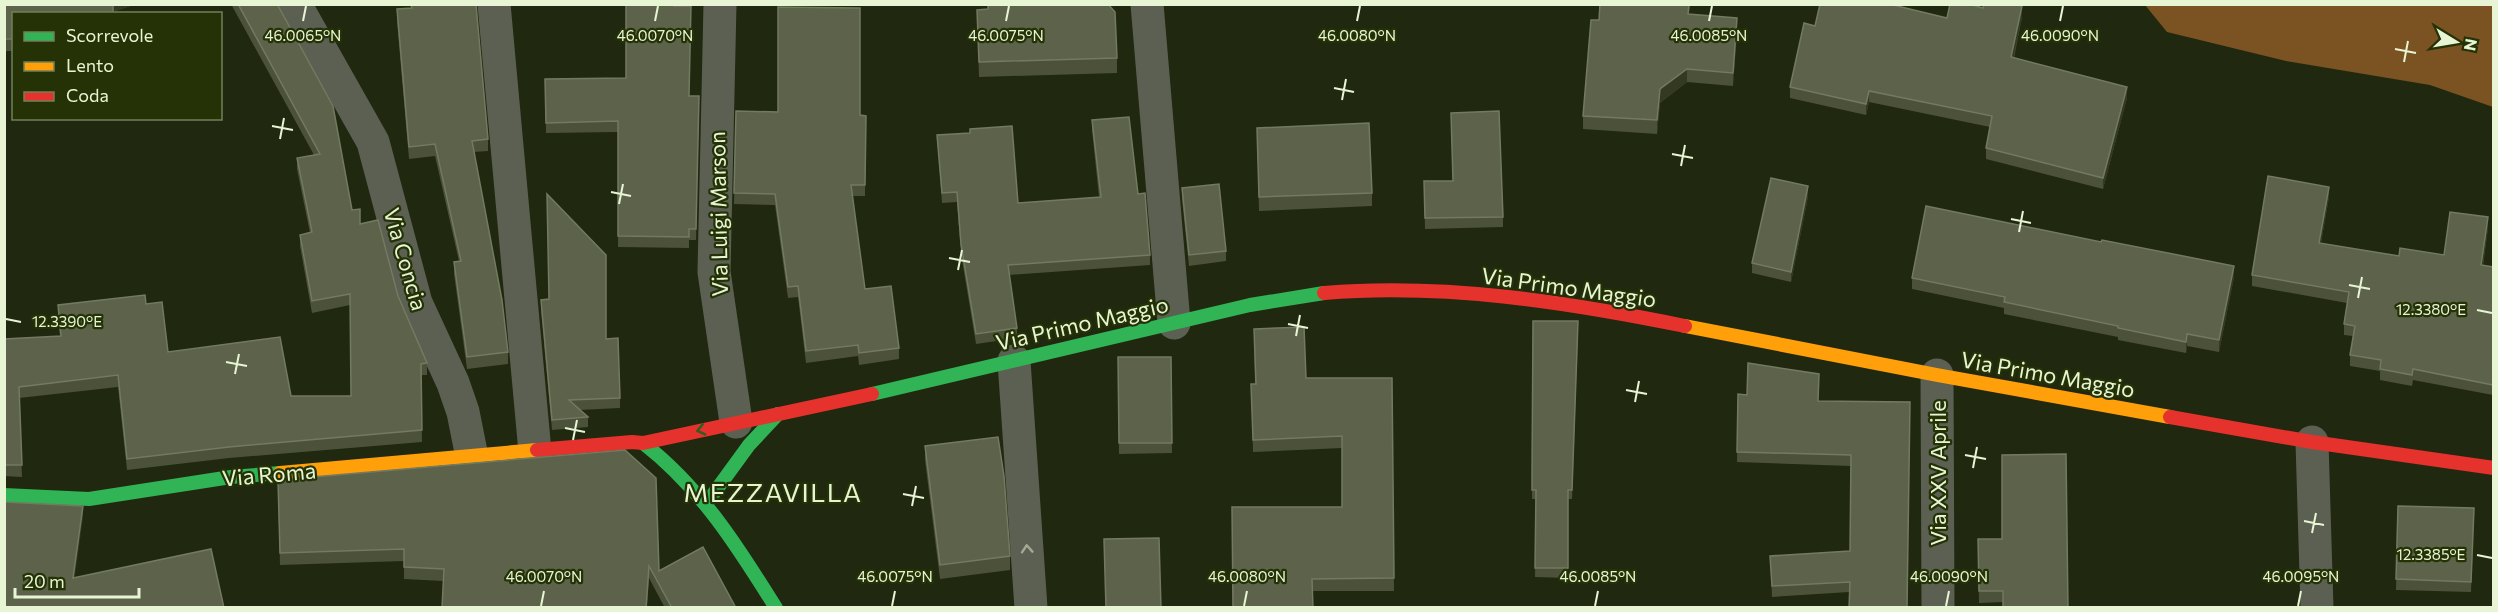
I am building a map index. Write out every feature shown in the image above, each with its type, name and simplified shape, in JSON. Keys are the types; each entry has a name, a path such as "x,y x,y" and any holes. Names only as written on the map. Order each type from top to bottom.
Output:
{"street":[{"name":"Via Concia","path":"295,4 373,142 416,303 453,383 463,412 472,457"},
{"name":"Via Concia","path":"323,4 330,66"},
{"path":"494,4 535,452"},
{"name":"Via Luigi Marson","path":"720,4 714,272 735,422"},
{"path":"1147,4 1174,323"},
{"name":"Via Primo Maggio","path":"643,443 735,422 836,403 1250,305 1326,293 1433,290 1642,317 1937,375 2312,442 2493,468"},
{"path":"1014,361 1031,608"},
{"name":"Via XXV Aprile","path":"1937,375 1938,608"},
{"path":"706,504 749,445 778,414"},
{"name":"Via Roma","path":"4,495 89,500 231,477 632,442 643,443"},
{"path":"2312,442 2317,608"},
{"path":"643,443 663,457 718,516 777,608"}],"shaded area":[{"path":"2145,5 2493,5 2493,107 2430,85 2286,61 2167,32"}],"building":[{"path":"4,4 113,4 113,12 12,12 12,39 4,39"},
{"path":"238,4 277,4 333,106 352,210 360,209 360,224 378,220 398,296 427,363 421,364 422,430 229,447 127,459 118,375 19,387 22,465 4,465 4,339 61,336 58,305 145,295 146,304 162,302 168,352 280,337 291,396 351,396 350,294 312,301 300,235 312,232 297,158 320,154"},
{"path":"411,4 476,4 488,139 472,141 502,300 508,352 467,357 454,262 461,261 435,144 409,147 397,9 412,8"},
{"path":"626,4 691,6 689,96 699,96 696,229 689,229 689,237 618,236 618,121 546,123 545,79 626,78"},
{"path":"988,4 1108,4 1115,12 1117,58 979,62 977,10 988,9"},
{"path":"1600,4 1689,4 1688,14 1737,18 1733,73 1687,69 1660,89 1657,120 1583,116 1591,20 1599,20"},
{"path":"1820,4 1889,4 1947,18 1950,4 1969,4 1983,8 1984,4 2022,6 2011,57 2127,87 2103,178 1986,148 1992,116 1869,91 1866,104 1790,87 1804,23 1815,26"},
{"path":"778,7 860,8 860,115 866,116 865,185 851,185 865,289 891,286 899,348 859,353 858,345 806,351 798,286 788,287 775,194 734,193 736,111 778,112"},
{"path":"1499,111 1503,217 1425,218 1424,181 1453,181 1451,113"},
{"path":"1129,117 1138,194 1145,193 1150,255 1008,265 1017,328 976,334 961,244 957,192 942,193 937,135 970,133 970,129 1012,126 1018,203 1101,197 1092,120"},
{"path":"1369,123 1372,193 1259,197 1257,128"},
{"path":"2268,176 2329,187 2319,243 2399,256 2400,248 2444,255 2450,212 2488,217 2481,265 2493,267 2493,385 2413,369 2412,375 2380,369 2381,360 2350,355 2355,326 2344,324 2349,292 2252,275"},
{"path":"1771,178 1808,186 1791,272 1752,263"},
{"path":"1219,184 1226,251 1189,255 1182,188"},
{"path":"547,194 606,255 606,339 618,338 620,398 569,400 588,417 552,420 541,300 549,299"},
{"path":"1926,206 2101,242 2102,240 2234,266 2219,340 2187,334 2186,342 2004,302 2005,297 1912,278"},
{"path":"1533,321 1578,321 1572,490 1568,490 1568,568 1535,568 1536,490 1532,490"},
{"path":"1304,327 1306,378 1392,378 1394,578 1312,579 1313,608 1233,608 1232,507 1342,507 1342,436 1253,440 1251,384 1256,384 1254,329"},
{"path":"1118,357 1171,357 1172,443 1119,443"},
{"path":"1748,363 1819,374 1818,401 1910,402 1907,608 1849,608 1850,582 1772,586 1770,556 1850,551 1851,455 1737,452 1738,394 1747,395"},
{"path":"998,437 1004,476 1010,556 940,565 925,446"},
{"path":"625,450 656,478 659,571 703,547 736,608 672,608 649,566 646,608 442,608 444,569 404,567 404,549 280,553 278,480"},
{"path":"2066,454 2068,608 2003,608 2003,591 1979,591 1978,539 2002,539 2002,455"},
{"path":"4,502 83,506 73,578 211,549 224,608 4,608"},
{"path":"2398,506 2474,508 2471,582 2396,579"},
{"path":"1159,538 1161,608 1106,608 1104,539"}],"traffic: fast":[{"path":"872,394 1250,305 1324,293"},
{"path":"706,504 749,445 778,414"},
{"path":"643,443 683,479 701,499 733,541 776,608"},
{"path":"4,495 89,499 231,477 280,473"}],"traffic: slow":[{"path":"1685,326 2170,417"},
{"path":"280,473 537,450"}],"traffic: jam":[{"path":"1324,293 1415,291 1506,297 1596,309 1685,326"},
{"path":"537,450 643,443 872,394"},
{"path":"2170,417 2312,442 2494,468"}],"district":[{"name":"MEZZAVILLA","path":"773,491"}]}
